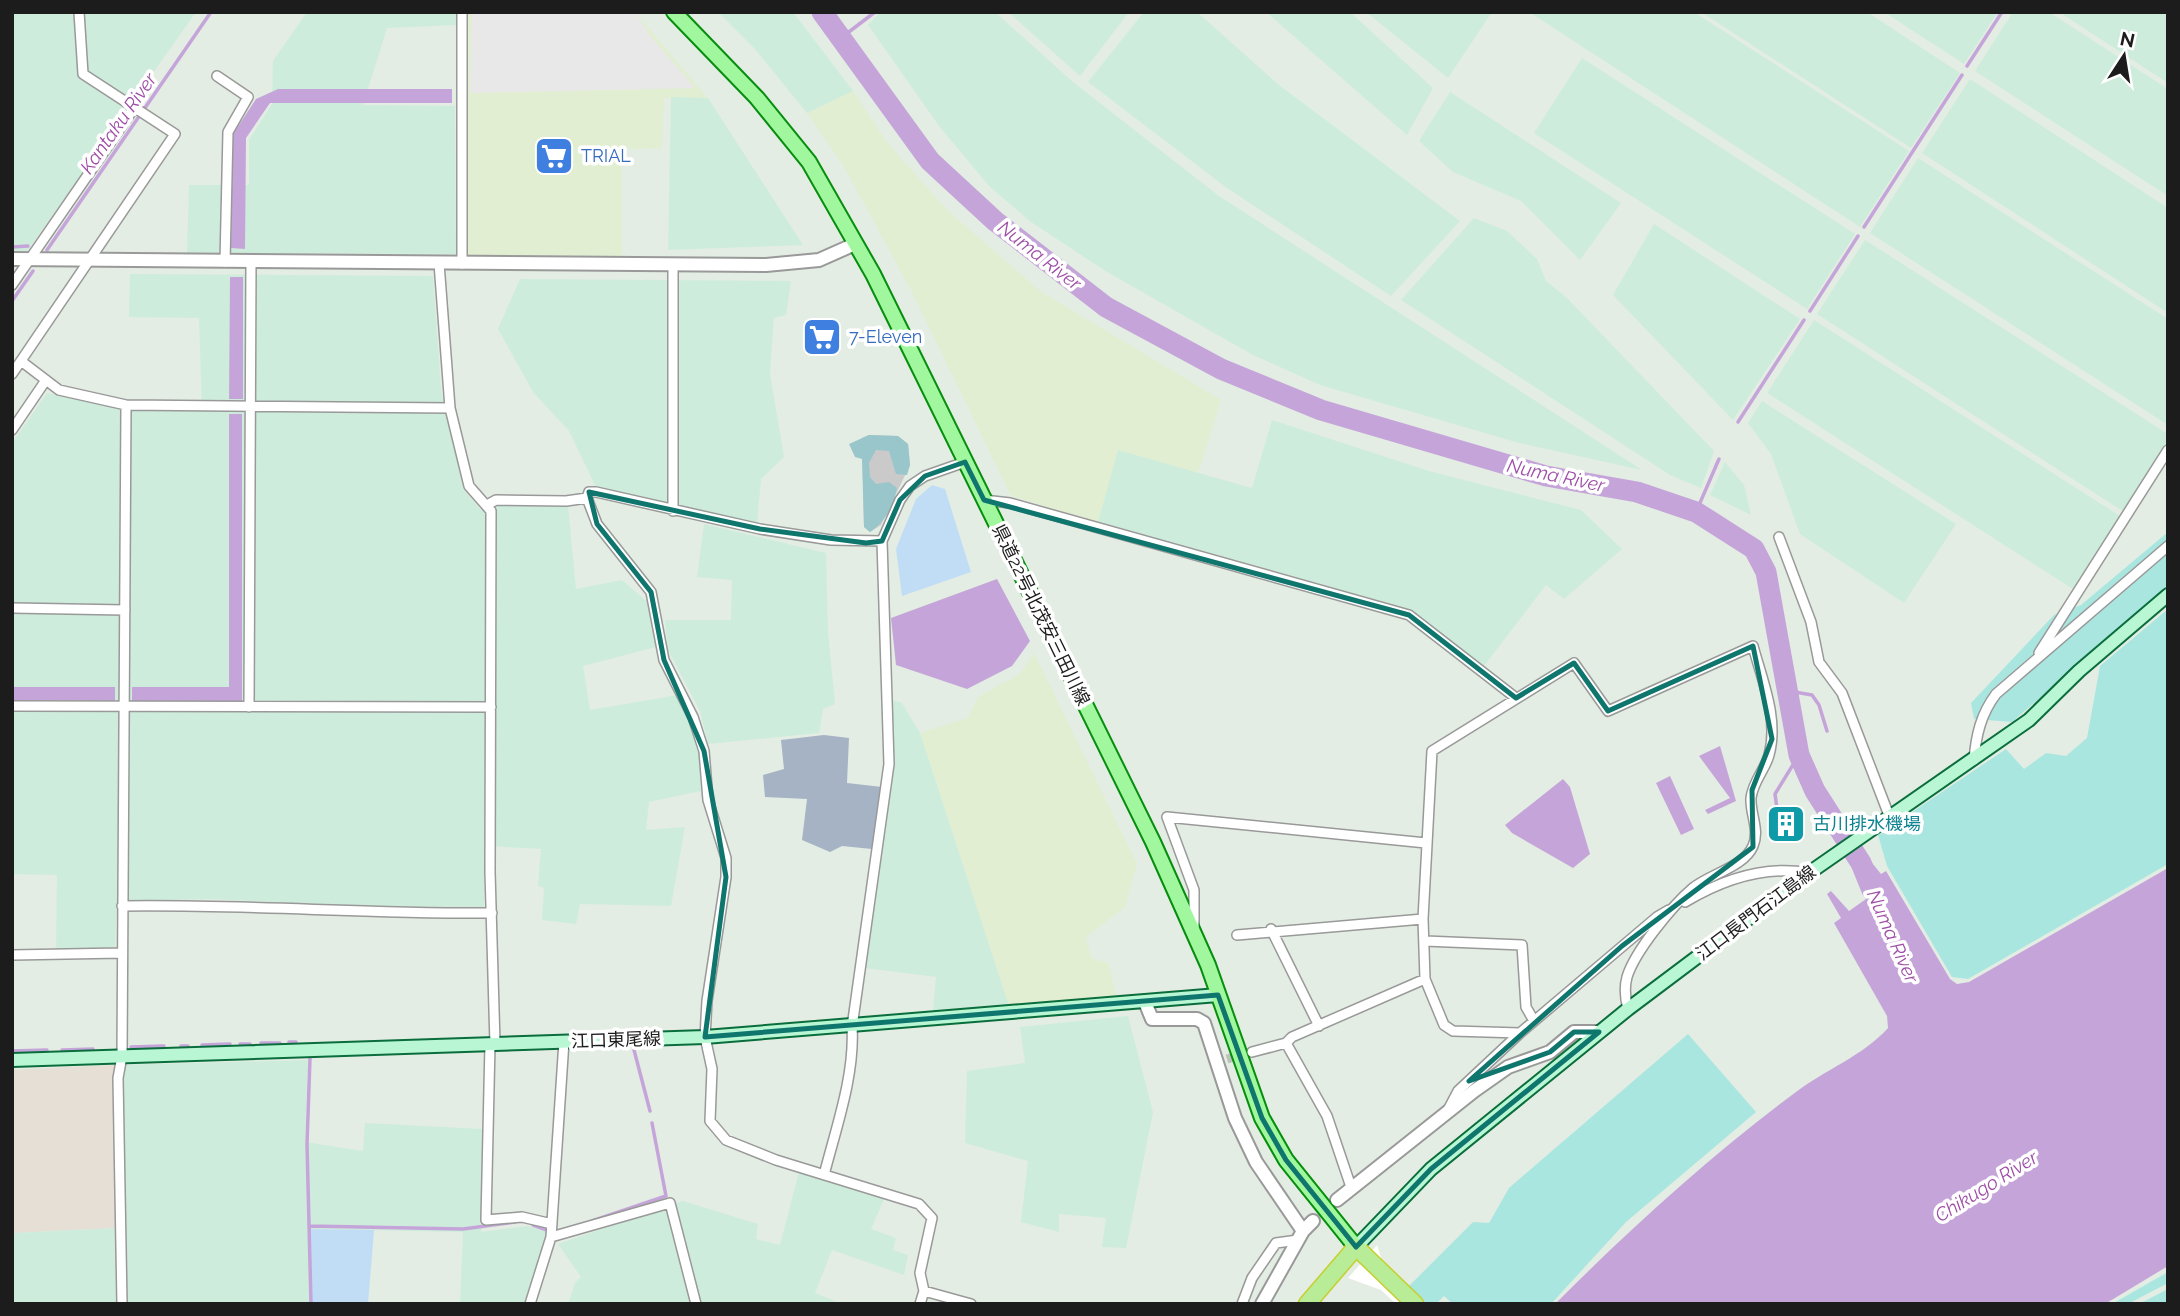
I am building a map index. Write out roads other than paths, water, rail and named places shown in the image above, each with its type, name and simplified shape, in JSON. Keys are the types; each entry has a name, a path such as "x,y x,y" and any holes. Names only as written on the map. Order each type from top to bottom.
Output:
{"highway":[{"path":"1307,1304 1356,1247 1415,1304"}],"main road":[{"name":"県道22号北茂安三田川線","path":"674,12 757,98 809,162 855,244 1153,842 1194,934 1262,1118 1286,1160 1356,1247"},
{"name":"江口長門石江島線","path":"1356,1247 1431,1169 1599,1032 1809,873 2029,720 2079,671 2168,595"},
{"name":"江口東尾線","path":"12,1060 705,1037 1218,995"}],"street":[{"path":"12,374 176,134 83,74 79,12"},
{"path":"462,12 462,264"},
{"path":"216,76 248,97 228,132 225,262"},
{"path":"12,285 139,112"},
{"path":"12,259 766,265 819,260 855,244"},
{"path":"249,707 251,262"},
{"path":"439,263 450,408 469,486 474,495 491,511 492,1044 486,1220 522,1217 552,1224"},
{"path":"673,264 673,511"},
{"path":"21,361 60,390 126,405 450,408"},
{"path":"12,430 46,380"},
{"path":"122,1304 118,1078 121,1056 126,405"},
{"path":"2039,654 2168,450"},
{"path":"824,1175 840,1115 853,1042 852,1027 889,764 882,541 900,500 911,486 925,476 965,463"},
{"path":"882,541 866,543 817,538 673,511 596,492 589,492 587,498 597,524 651,592 664,660 693,717 704,751 708,800 726,858 726,877 707,1000 705,1037 712,1069 710,1121 726,1140 824,1175 919,1204 928,1212 932,1226 920,1273 924,1291 920,1304"},
{"path":"487,505 496,500 566,501 587,498"},
{"path":"984,500 1010,503 1409,615 1516,698"},
{"path":"1779,537 1811,622 1819,662 1842,693 1890,818"},
{"path":"1975,760 1985,708 1996,694 2039,654 2059,642 2168,546"},
{"path":"12,608 125,610"},
{"path":"1520,1033 1453,1031 1444,1025 1426,979 1423,919 1432,751 1574,663 1608,711 1753,646 1772,722 1772,740 1768,758 1752,790 1751,803 1756,833 1753,847 1745,856 1694,888 1675,908 1632,964 1625,993 1628,1009"},
{"path":"12,706 491,707"},
{"path":"1194,934 1194,890 1167,817 1426,843"},
{"path":"1444,1115 1458,1091 1520,1033 1657,917 1706,890 1761,871 1791,870 1809,873"},
{"path":"122,906 208,904 391,914 492,913"},
{"path":"1237,934 1271,929 1423,919"},
{"path":"1271,929 1319,1026"},
{"path":"1425,941 1522,945 1526,1007 1534,1021"},
{"path":"12,955 121,953"},
{"path":"1252,1052 1286,1043 1426,979"},
{"path":"1145,1002 1153,1019 1201,1020 1222,1061 1236,1118 1256,1162 1301,1236"},
{"path":"1337,1200 1508,1067 1550,1052 1574,1032 1599,1032"},
{"path":"530,1304 551,1237 564,1041"},
{"path":"1286,1043 1328,1116 1351,1187"},
{"path":"551,1237 670,1203 696,1304"},
{"path":"1262,1304 1301,1236 1313,1221"},
{"path":"1242,1304 1252,1278 1276,1243 1301,1236"},
{"path":"924,1291 971,1304"}],"water":[{"path":"278,89 452,89 452,103 270,103 246,138 245,249 231,248 233,134 256,99"},
{"path":"230,277 243,277 243,399 229,399"},
{"path":"229,414 242,414 242,701 132,701 132,687 229,687"},
{"path":"997,579 1030,641 1012,666 967,689 896,665 891,618"},
{"path":"12,687 115,687 115,701 12,700"},
{"path":"1720,746 1736,801 1708,814 1705,810 1730,798 1699,756"},
{"path":"1670,776 1694,829 1681,835 1656,783"},
{"path":"1563,779 1570,787 1590,854 1573,868 1512,833 1505,825"},
{"name":"Chikugo River","path":"1868,858 1881,874 1886,871 1950,979 1957,984 1969,982 2168,868 2168,1266 2105,1304 1555,1304 1612,1248 1733,1141 1807,1084 1868,1046 1888,1028 1887,1016 1834,923 1841,918 1827,894 1831,891 1849,911 1866,899 1854,867"}],"waterway":[{"name":"Kantaku River","path":"47,250 211,12"},
{"name":"Numa River","path":"822,12 930,161 995,221 1106,307 1221,369 1321,410 1546,476 1637,492 1696,512 1754,549 1766,572 1799,755 1815,791 1861,863 1872,890"},
{"path":"841,38 875,12"},
{"path":"1967,66 2002,12"},
{"path":"1864,227 1962,75"},
{"path":"1810,311 1858,236"},
{"path":"12,247 28,246"},
{"name":"Kantaku River","path":"12,301 33,271"},
{"path":"1738,422 1804,320"},
{"path":"1696,512 1719,459"},
{"path":"1789,691 1812,695 1819,705 1827,731"},
{"path":"1777,809 1775,794 1799,755"},
{"path":"289,1042 296,1042"},
{"path":"261,1043 280,1043"},
{"path":"202,1045 230,1044"},
{"path":"240,1044 250,1044"},
{"path":"131,1047 164,1046"},
{"path":"181,1046 188,1046"},
{"path":"62,1050 93,1049"},
{"path":"12,1051 47,1050"},
{"path":"634,1050 650,1111"},
{"path":"310,1058 307,1144 311,1304"},
{"path":"592,1221 666,1196 652,1123"},
{"path":"310,1226 463,1229 515,1222"},
{"path":"533,1225 547,1230"}],"tunnel":[{"path":"1227,1059 1252,1052"}],"place":[{"name":"TRIAL","path":"554,156"},
{"name":"7-Eleven","path":"822,337"},
{"name":"古川排水機場","path":"1786,824"}]}
